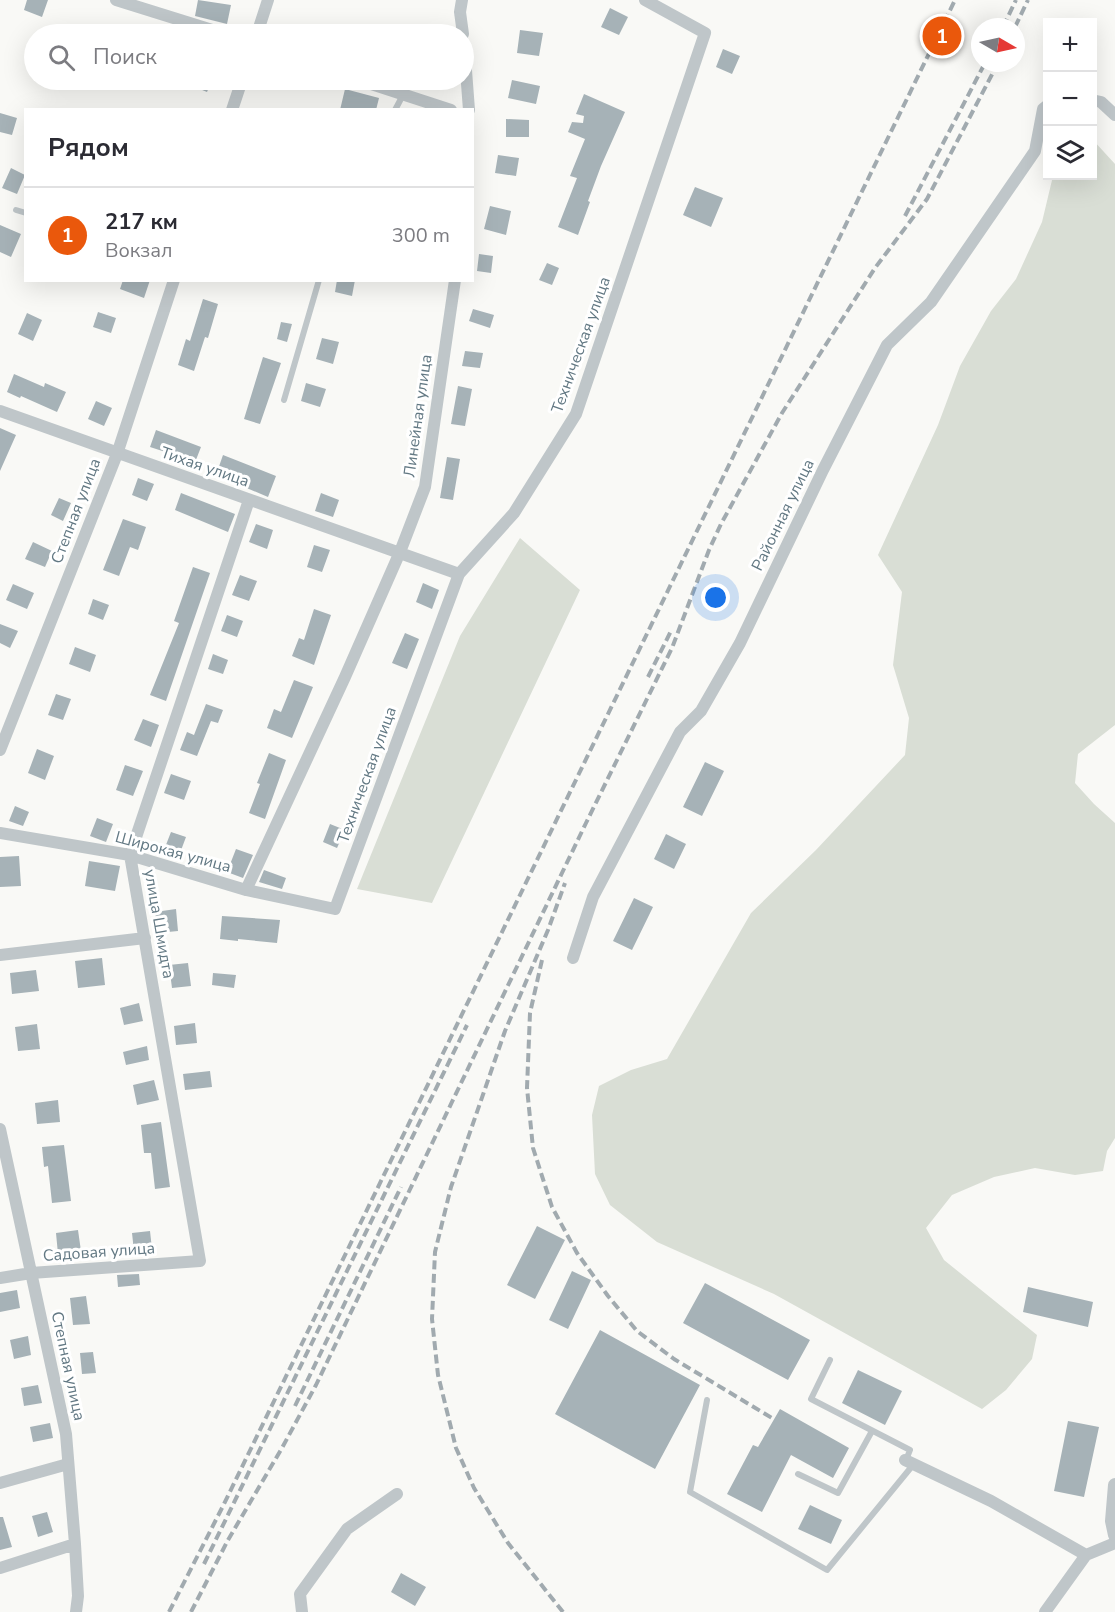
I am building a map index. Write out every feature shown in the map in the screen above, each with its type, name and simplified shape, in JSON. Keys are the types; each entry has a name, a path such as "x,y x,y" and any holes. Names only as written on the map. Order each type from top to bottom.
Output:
{"street":[{"path":"116,0 193,24"},
{"path":"260,24 268,0"},
{"path":"462,0 460,12 462,24"},
{"name":"Техническая улица","path":"335,909 459,574 514,513 576,414 705,33 645,0"},
{"path":"233,108 239,90"},
{"path":"390,90 445,108"},
{"path":"467,90 469,108"},
{"path":"1097,101 1115,115"},
{"name":"Районная улица","path":"573,958 593,897 680,732 701,711 740,643 823,470 887,345 931,302 1035,151 1043,109"},
{"name":"Степная улица","path":"0,750 117,454 173,282"},
{"name":"Линейная улица","path":"400,552 425,488 455,282"},
{"name":"Тихая улица","path":"0,411 459,574"},
{"name":"улица Шмидта","path":"200,1261 130,855 249,500"},
{"path":"246,890 400,552"},
{"name":"Широкая улица","path":"0,833 130,855 246,890 335,909"},
{"path":"0,956 145,938"},
{"name":"Степная улица","path":"0,1130 66,1434 78,1596 76,1612"},
{"name":"Садовая улица","path":"0,1278 31,1273 200,1261"},
{"path":"909,1462 991,1501 1086,1555"},
{"path":"0,1483 68,1464"},
{"path":"1115,1485 1112,1521 1115,1535"},
{"path":"302,1612 300,1594 347,1529 397,1494"},
{"path":"1045,1612 1086,1555 1115,1543"},
{"path":"0,1568 75,1544"}],"lane":[{"path":"396,108 403,94"},
{"path":"16,210 24,212"},
{"path":"284,400 319,282"},
{"path":"707,1400 690,1492 827,1570 909,1462 910,1450 811,1399 830,1360"},
{"path":"798,1474 838,1493 873,1431"}],"shaded area":[{"path":"1097,144 1115,164 1115,725 1078,754 1075,783 1115,823 1115,1138 1107,1151 1103,1171 1075,1175 1035,1168 994,1177 952,1195 926,1228 944,1260 1037,1335 1032,1359 1006,1390 982,1409 774,1294 657,1242 610,1205 595,1174 592,1115 599,1086 631,1070 667,1059 751,913 816,850 905,755 909,718 893,665 902,592 878,555 938,425 960,366 991,311 1016,279 1042,222 1052,180 1097,180"},
{"path":"520,538 580,590 432,903 357,889 460,636"}],"building":[{"path":"27,0 48,0 42,17 24,10"},
{"path":"198,0 231,5 227,24 195,16"},
{"path":"610,8 628,17 619,35 601,27"},
{"path":"520,30 543,33 539,56 517,53"},
{"path":"723,49 740,56 732,74 716,67"},
{"path":"512,80 540,86 536,104 508,98"},
{"path":"345,90 379,98 376,108 340,108"},
{"path":"584,94 625,112 601,166 578,235 558,227 577,178 570,176 585,139 568,132 572,122 583,123 584,116 576,114"},
{"path":"0,113 17,118 12,135 0,132"},
{"path":"506,119 529,120 529,137 506,137"},
{"path":"498,155 519,158 516,176 495,173"},
{"path":"11,168 24,174 17,194 2,188"},
{"path":"695,187 723,198 711,227 683,215"},
{"path":"490,206 511,211 506,235 484,229"},
{"path":"0,225 21,234 11,257 0,252"},
{"path":"479,254 493,256 491,273 477,271"},
{"path":"547,263 559,268 552,285 539,280"},
{"path":"122,282 149,282 144,298 120,289"},
{"path":"337,282 355,282 352,296 335,292"},
{"path":"203,299 218,304 208,338 205,337 194,371 178,365 186,339 190,341"},
{"path":"473,309 494,315 490,328 469,321"},
{"path":"98,312 116,318 111,333 93,327"},
{"path":"27,313 42,320 33,341 18,334"},
{"path":"281,322 292,324 287,342 277,339"},
{"path":"322,338 339,342 333,364 316,359"},
{"path":"465,351 483,353 480,368 462,366"},
{"path":"263,357 281,363 260,424 244,419"},
{"path":"14,374 44,387 45,383 66,392 57,412 7,392"},
{"path":"306,383 326,389 320,407 301,401"},
{"path":"458,386 472,389 465,426 451,424"},
{"path":"96,401 112,408 104,426 88,419"},
{"path":"0,428 16,435 0,471"},
{"path":"156,430 201,447 194,465 183,462 184,458 150,447"},
{"path":"223,455 276,476 268,497 216,475"},
{"path":"447,457 460,459 453,500 440,498"},
{"path":"138,478 154,484 147,501 132,495"},
{"path":"181,493 235,514 228,532 175,510"},
{"path":"321,493 339,500 333,517 315,511"},
{"path":"59,498 71,503 63,521 51,515"},
{"path":"123,519 146,527 138,550 130,547 119,576 103,570"},
{"path":"256,524 273,530 267,549 249,542"},
{"path":"33,542 52,551 45,567 25,559"},
{"path":"314,545 330,550 322,572 307,567"},
{"path":"193,567 210,573 166,701 150,695 179,623 174,621"},
{"path":"240,575 257,581 249,601 232,595"},
{"path":"423,583 439,590 432,609 416,602"},
{"path":"13,584 34,593 27,609 6,600"},
{"path":"93,599 109,605 103,620 88,614"},
{"path":"314,609 331,615 314,665 292,656 299,638 304,640"},
{"path":"227,615 243,621 237,637 221,631"},
{"path":"0,624 18,631 10,648 0,643"},
{"path":"405,633 419,639 407,669 392,663"},
{"path":"75,647 96,655 90,672 69,664"},
{"path":"213,654 228,660 223,674 208,669"},
{"path":"294,680 313,687 292,738 267,728 274,709 281,712"},
{"path":"56,694 71,699 63,720 48,715"},
{"path":"206,704 223,710 218,723 211,721 197,756 180,750 187,732 194,735"},
{"path":"143,719 159,725 151,747 134,740"},
{"path":"37,749 54,756 45,780 28,773"},
{"path":"269,753 286,760 265,819 249,813 260,784 257,783"},
{"path":"705,762 724,771 702,816 683,807"},
{"path":"125,765 143,771 133,796 116,790"},
{"path":"171,774 191,781 184,800 164,793"},
{"path":"15,806 29,812 23,826 9,821"},
{"path":"97,818 113,824 106,842 90,836"},
{"path":"330,824 345,830 337,848 323,842"},
{"path":"171,832 186,837 177,861 162,855"},
{"path":"666,834 686,844 674,869 654,859"},
{"path":"236,849 253,855 243,878 227,872"},
{"path":"19,856 21,886 0,887 0,857"},
{"path":"89,861 120,866 115,891 85,886"},
{"path":"264,870 286,878 282,889 259,882"},
{"path":"634,898 653,907 632,950 613,941"},
{"path":"176,909 178,931 158,933 155,912"},
{"path":"222,916 280,920 277,943 220,939"},
{"path":"102,958 105,985 78,988 75,961"},
{"path":"188,963 191,986 172,988 169,965"},
{"path":"36,970 39,991 12,994 10,973"},
{"path":"213,973 236,975 234,988 212,985"},
{"path":"139,1003 143,1021 124,1025 120,1008"},
{"path":"195,1023 197,1043 176,1045 174,1026"},
{"path":"37,1024 40,1049 18,1051 15,1027"},
{"path":"147,1046 149,1060 126,1065 123,1052"},
{"path":"210,1071 212,1087 185,1090 183,1074"},
{"path":"154,1080 159,1100 137,1105 133,1085"},
{"path":"58,1100 60,1122 37,1124 35,1103"},
{"path":"161,1122 170,1187 155,1189 151,1153 144,1153 141,1125"},
{"path":"64,1145 71,1201 52,1203 48,1166 44,1167 42,1147"},
{"path":"537,1226 565,1240 535,1299 507,1285"},
{"path":"78,1230 81,1251 58,1254 56,1233"},
{"path":"150,1231 152,1249 134,1251 132,1233"},
{"path":"572,1271 591,1280 568,1329 549,1320"},
{"path":"139,1274 140,1285 118,1287 117,1275"},
{"path":"705,1283 810,1340 788,1380 683,1323"},
{"path":"1028,1287 1093,1302 1088,1327 1023,1312"},
{"path":"17,1290 20,1308 0,1312 0,1293"},
{"path":"86,1296 90,1324 73,1325 70,1298"},
{"path":"600,1330 700,1385 655,1469 555,1414"},
{"path":"28,1336 31,1355 14,1359 10,1340"},
{"path":"93,1352 96,1373 82,1374 80,1353"},
{"path":"858,1370 902,1391 885,1425 842,1403"},
{"path":"38,1385 42,1403 24,1406 21,1388"},
{"path":"780,1409 849,1448 833,1478 791,1455 762,1512 727,1494 753,1445 758,1447"},
{"path":"1068,1421 1099,1427 1084,1497 1054,1491"},
{"path":"50,1423 53,1438 33,1442 30,1427"},
{"path":"810,1505 842,1520 831,1544 798,1529"},
{"path":"47,1512 53,1532 38,1537 32,1516"},
{"path":"0,1517 3,1517 12,1547 0,1550"},
{"path":"401,1573 426,1587 415,1606 391,1592"}],"railway":[{"path":"169,1612 224,1504 955,0"},
{"path":"1007,18 1016,0"},
{"path":"1019,18 1028,0"},
{"path":"905,216 980,72"},
{"path":"191,1612 228,1540 316,1385 672,648 721,524 782,413 875,268 927,199 993,72"},
{"path":"648,677 672,629"},
{"path":"563,1612 508,1543 474,1488 456,1448 438,1375 432,1319 435,1252 451,1187 505,1031 548,930 565,883"},
{"path":"542,960 530,1013 527,1088 533,1148 552,1207 577,1253 637,1331 674,1359 772,1418"},
{"path":"204,1564 467,1025"},
{"path":"295,1406 401,1187"}],"place":[{"name":"217 км","path":"942,36"}]}
